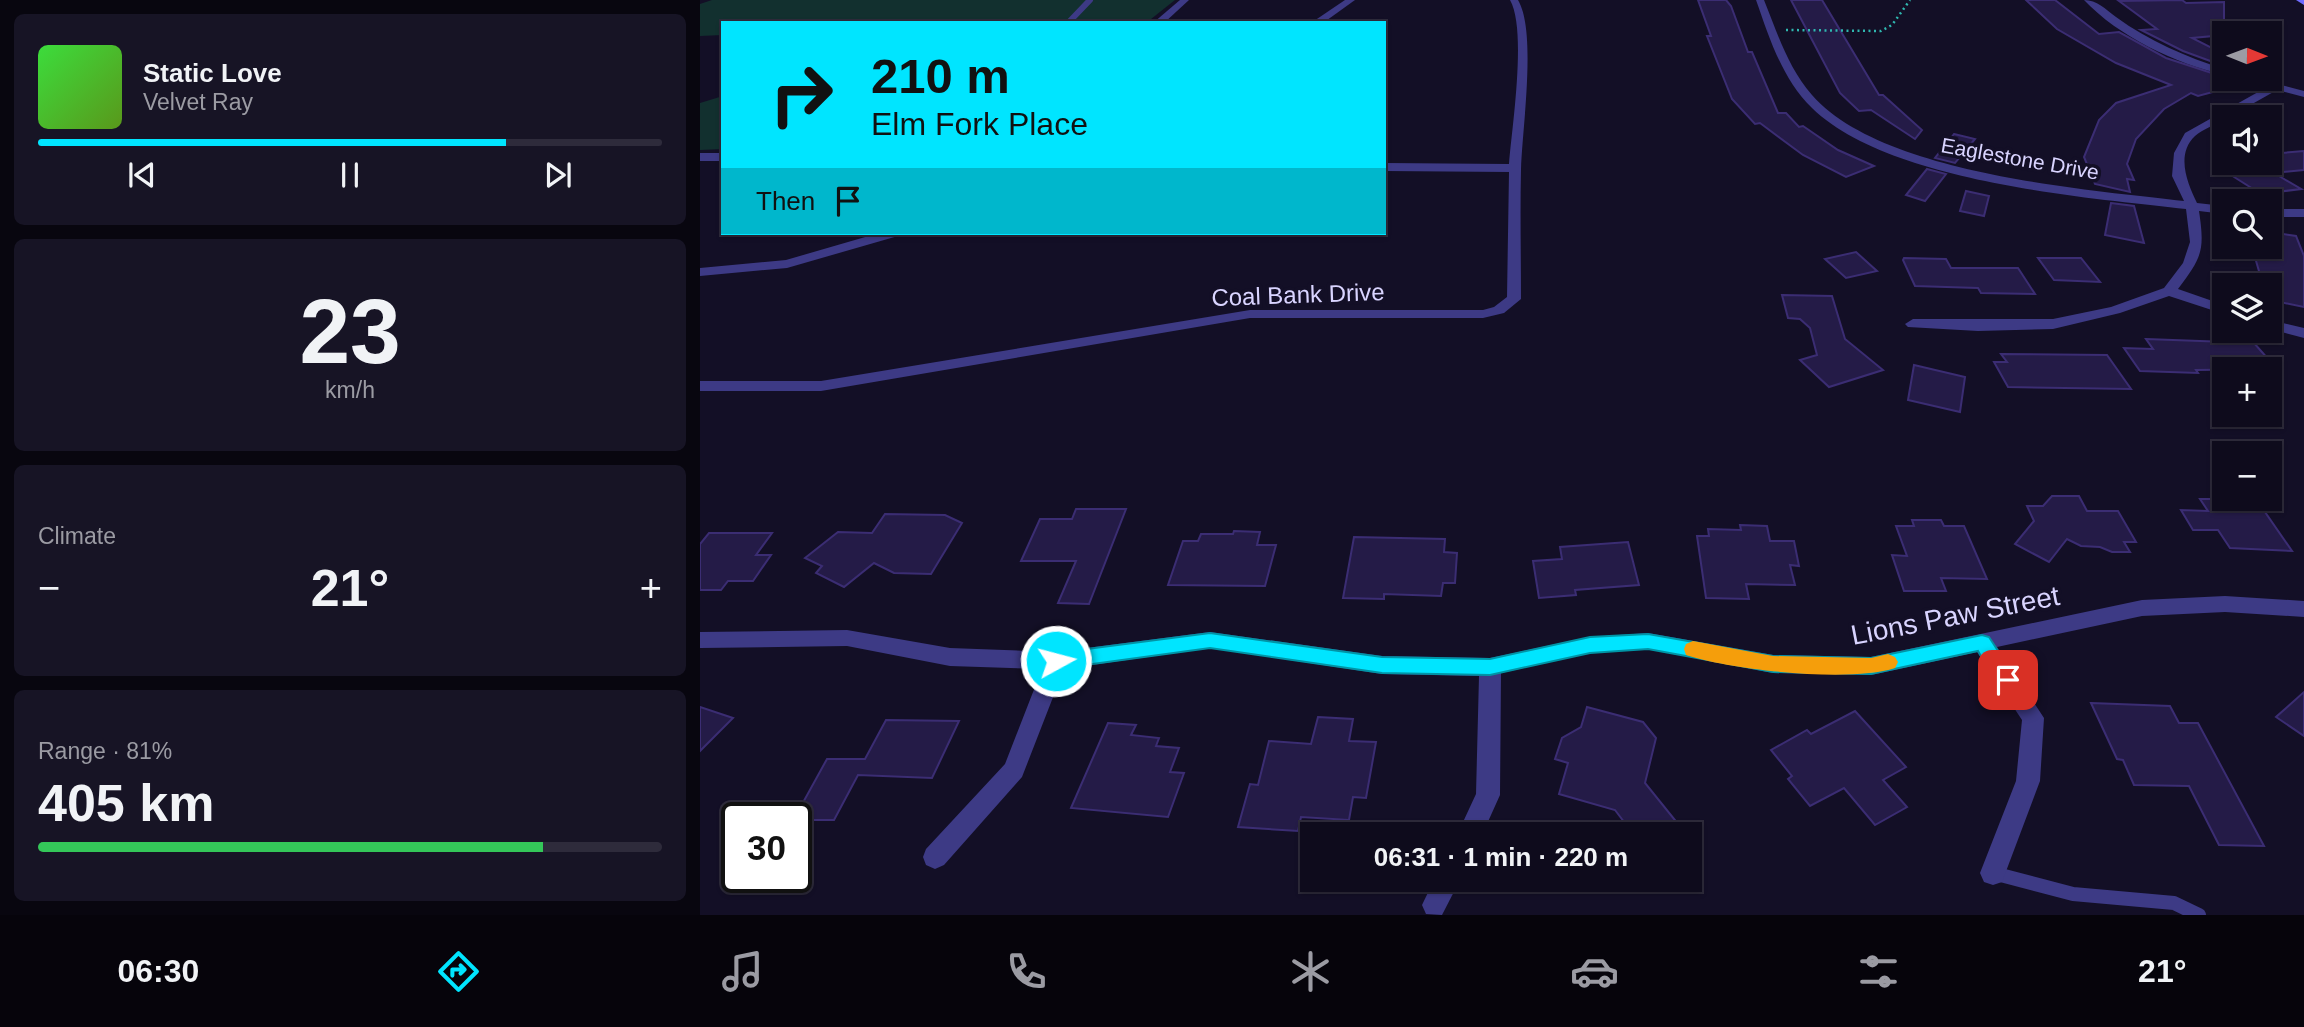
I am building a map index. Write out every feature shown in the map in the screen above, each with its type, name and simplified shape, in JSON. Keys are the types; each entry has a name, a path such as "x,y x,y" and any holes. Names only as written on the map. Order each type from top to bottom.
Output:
{"street":[{"path":"1160,21 1185,0"},
{"path":"1319,21 1351,0"},
{"name":"Coal Bank Drive","path":"700,386 821,386 1250,314 1483,314 1500,310 1514,299 1515,168 1522,42 1521,12 1514,0"},
{"name":"Eaglestone Drive","path":"1760,0 1771,30 1800,89 1818,108 1868,139 1942,166 1987,177 2212,208"},
{"path":"2088,0 2139,38 2212,68"},
{"path":"2282,89 2304,94"},
{"path":"1913,324 2053,324 2115,310 2169,290 2190,263 2197,242 2192,205 2178,176 2180,153 2189,135 2267,91"},
{"path":"700,157 721,157"},
{"path":"1386,167 1515,168"},
{"path":"2282,213 2304,213"},
{"path":"700,272 787,264 886,235"},
{"path":"2169,290 2212,306"},
{"path":"2282,328 2304,333"},
{"name":"Lions Paw Street","path":"700,640 847,638 950,657 1056,661 1210,640 1382,665 1490,667 1590,645 1648,641 1773,664 1871,666 2141,608 2225,604 2304,609"},
{"path":"1982,642 2033,718 2028,781 1993,873"},
{"path":"935,857 1014,771 1056,661"},
{"path":"1475,822 1489,794 1490,667"},
{"path":"1435,905 1441,892"}],"lane":[{"path":"1070,21 1090,0"},
{"path":"1993,873 2073,894 2174,903 2199,915"}],"path":[{"path":"1771,30 1881,31 1892,24 1910,0"}],"green space":[{"path":"712,0 1175,0 1149,21 721,21 721,35 700,36 700,4"},
{"path":"721,97 721,149 700,150 700,103"}],"building":[{"path":"1698,0 1726,0 1731,6 1748,52 1752,52 1778,113 1786,113 1799,127 1803,126 1838,150 1874,166 1846,177 1803,155 1760,123 1755,124 1732,99 1707,36 1711,36"},
{"path":"1791,0 1822,0 1879,95 1883,95 1922,130 1915,139 1871,110 1859,111 1840,93"},
{"path":"2026,0 2055,0 2099,34 2119,32 2166,58 2212,73 2212,91 2217,91 2198,96 2191,93 2164,109 2136,139 2127,164 2134,180 2127,179 2130,192 2095,184 2084,157 2099,120 2116,103 2171,85 2116,63 2057,29"},
{"path":"2119,1 2224,2 2224,21 2212,21 2212,36 2192,38 2212,48 2212,62 2183,51 2141,30 2157,29"},
{"path":"1954,134 1975,139 1955,163 1935,158"},
{"path":"2304,151 2304,170 2282,172 2282,153"},
{"path":"1927,169 1946,174 1925,201 1906,195"},
{"path":"2231,175 2277,175 2301,189 2282,191 2282,189 2253,189"},
{"path":"1966,191 1989,196 1984,216 1960,211"},
{"path":"2111,203 2134,206 2144,243 2105,235"},
{"path":"2282,234 2296,236 2304,256 2304,307 2282,302 2282,273 2260,273 2255,259 2282,259"},
{"path":"1856,252 1877,271 1846,278 1825,259"},
{"path":"1904,258 1946,259 1951,268 2018,268 2035,294 1981,293 1978,288 1915,286"},
{"path":"2038,258 2081,258 2100,282 2054,280"},
{"path":"1782,295 1832,296 1845,339 1883,370 1829,387 1800,360 1817,355 1810,328 1800,319 1788,318"},
{"path":"2146,339 2254,343 2266,357 2212,357 2212,370 2196,370 2198,373 2140,371 2124,348 2153,349"},
{"path":"2001,354 2107,355 2131,389 2008,387 1994,362 2007,362"},
{"path":"1914,365 1965,377 1960,412 1908,400"},
{"path":"2052,496 2079,496 2087,511 2118,511 2136,542 2124,542 2130,552 2112,552 2100,547 2081,546 2067,539 2049,562 2015,544 2034,521 2027,506 2043,506"},
{"path":"2200,499 2212,499 2212,511 2264,511 2292,551 2230,548 2218,530 2193,530 2181,510 2208,511"},
{"path":"1076,509 1126,509 1089,604 1058,603 1076,561 1021,561 1040,519 1072,519"},
{"path":"885,514 945,515 962,523 931,574 894,573 874,563 844,587 816,573 822,566 805,558 838,532 872,533"},
{"path":"1912,520 1941,520 1944,526 1964,526 1987,579 1941,578 1946,591 1904,591 1892,555 1907,556 1896,526 1914,526"},
{"path":"1740,525 1767,526 1770,541 1794,541 1799,566 1790,565 1795,585 1746,584 1749,599 1706,598 1697,536 1709,536 1708,529 1741,530"},
{"path":"1234,531 1260,532 1257,545 1276,545 1265,586 1168,585 1183,541 1198,541 1201,534 1233,534"},
{"path":"709,533 772,533 756,555 771,555 753,581 728,581 721,590 700,590 700,544"},
{"path":"1354,537 1445,539 1444,552 1457,553 1455,583 1443,583 1441,596 1384,594 1384,599 1343,598"},
{"path":"1628,542 1639,585 1575,590 1576,595 1539,598 1533,561 1562,559 1560,547"},
{"path":"2304,692 2304,736 2276,717"},
{"path":"2091,703 2170,706 2179,723 2198,723 2264,846 2219,845 2189,786 2134,785 2123,760 2117,759"},
{"path":"700,707 733,718 700,751"},
{"path":"1587,707 1643,722 1656,738 1645,783 1676,822 1624,822 1615,810 1559,794 1568,763 1555,759 1562,738 1581,727"},
{"path":"1855,711 1906,767 1883,780 1907,807 1875,825 1844,788 1810,806 1788,779 1792,776 1771,750 1807,730 1811,734"},
{"path":"1318,717 1353,719 1349,741 1376,742 1366,798 1353,797 1349,820 1301,817 1298,831 1238,827 1250,784 1258,785 1269,741 1311,744"},
{"path":"886,720 959,721 932,778 858,775 834,820 812,820 812,802 803,802 827,759 865,759"},
{"path":"1108,723 1136,725 1131,735 1159,738 1156,746 1179,748 1170,772 1184,773 1168,817 1071,808"}],"slow traffic":[{"path":"1693,649 1773,664 1871,666 1888,662"}],"route":[{"path":"1056,661 1210,640 1382,665 1490,667 1590,645 1648,641 1773,664 1871,666 1982,642 2008,680"}]}
